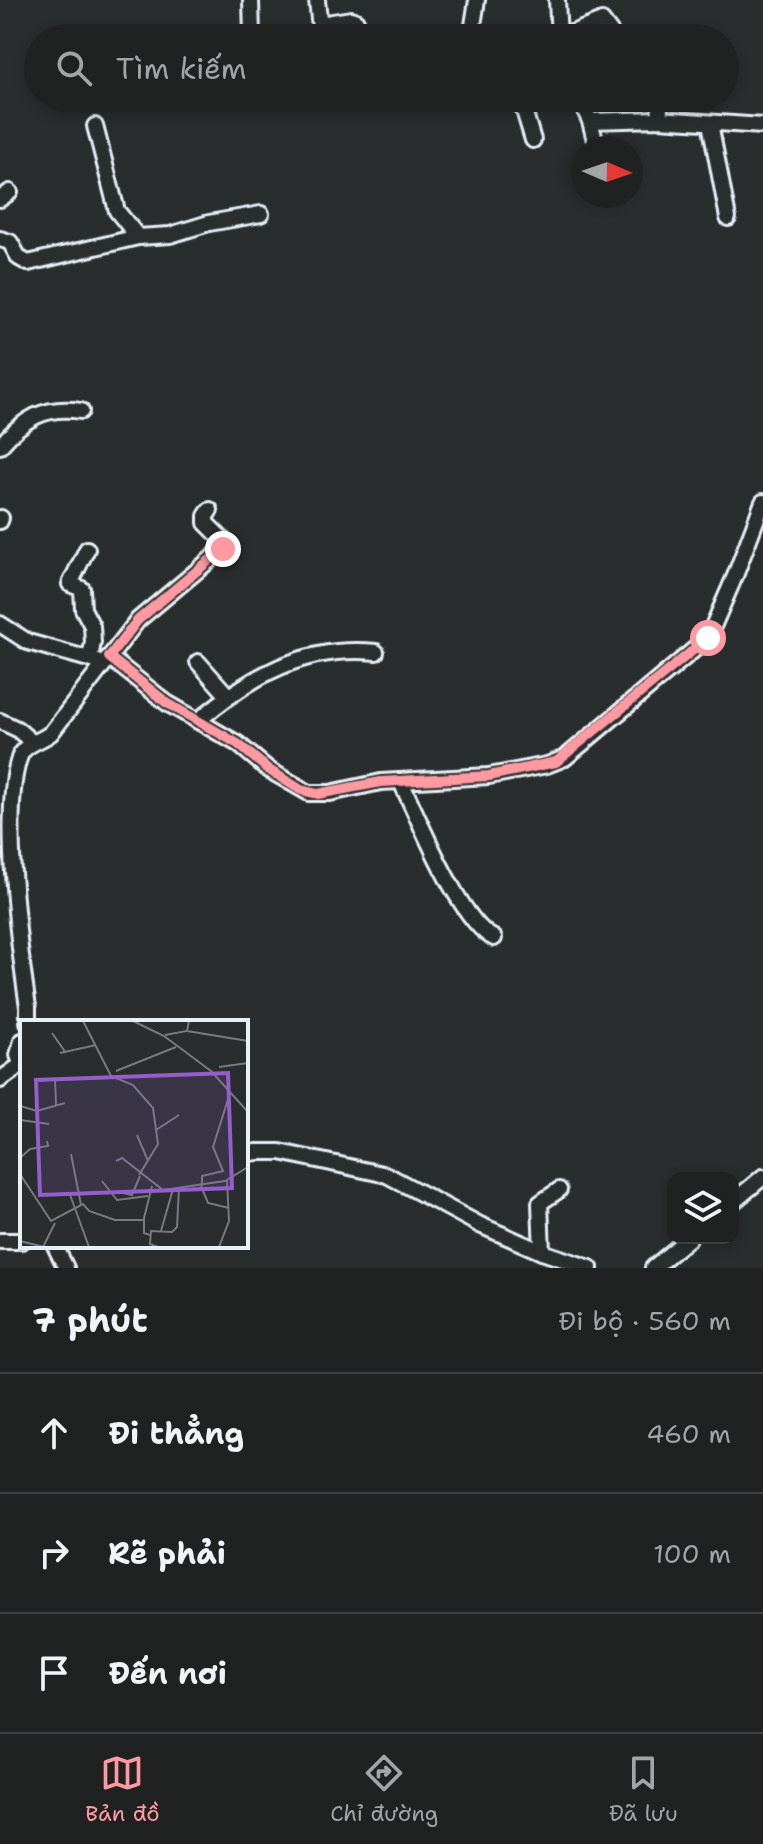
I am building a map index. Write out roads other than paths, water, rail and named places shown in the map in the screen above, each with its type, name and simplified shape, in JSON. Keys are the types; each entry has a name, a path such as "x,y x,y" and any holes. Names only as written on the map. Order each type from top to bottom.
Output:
{"street":[{"path":"251,0 252,24"},
{"path":"317,0 320,24"},
{"path":"473,24 477,0"},
{"path":"557,0 558,24"},
{"path":"338,24 351,19 357,24"},
{"path":"525,112 533,140"},
{"path":"586,112 594,136"},
{"path":"659,119 660,112"},
{"path":"590,121 659,119 763,126"},
{"path":"710,123 728,218"},
{"path":"95,126 117,211 138,237"},
{"path":"0,239 10,242 19,258 28,263 138,237 170,235 209,223 261,214"},
{"path":"0,446 22,424 54,408 81,411"},
{"path":"0,624 28,642 101,660 238,744 269,770 309,793 330,793 381,782 489,776 547,765 565,758 708,638 763,502"},
{"path":"28,1020 28,1007 8,918 5,877 6,799 18,757 32,742 51,733 101,660 138,620 223,549 223,540 206,523 210,510"},
{"path":"87,549 70,584 82,589 83,609 92,626 93,642 101,660"},
{"path":"198,721 228,696 301,658 343,649 376,652"},
{"path":"198,662 228,696"},
{"path":"0,721 17,729 32,742"},
{"path":"401,782 428,840 475,925 494,938"},
{"path":"0,1080 20,1067"},
{"path":"248,1154 280,1152 387,1175 480,1225 542,1252 590,1268"},
{"path":"739,1197 763,1177"},
{"path":"542,1252 540,1203 559,1190"},
{"path":"653,1268 682,1244"},
{"path":"61,1248 66,1268"}]}
